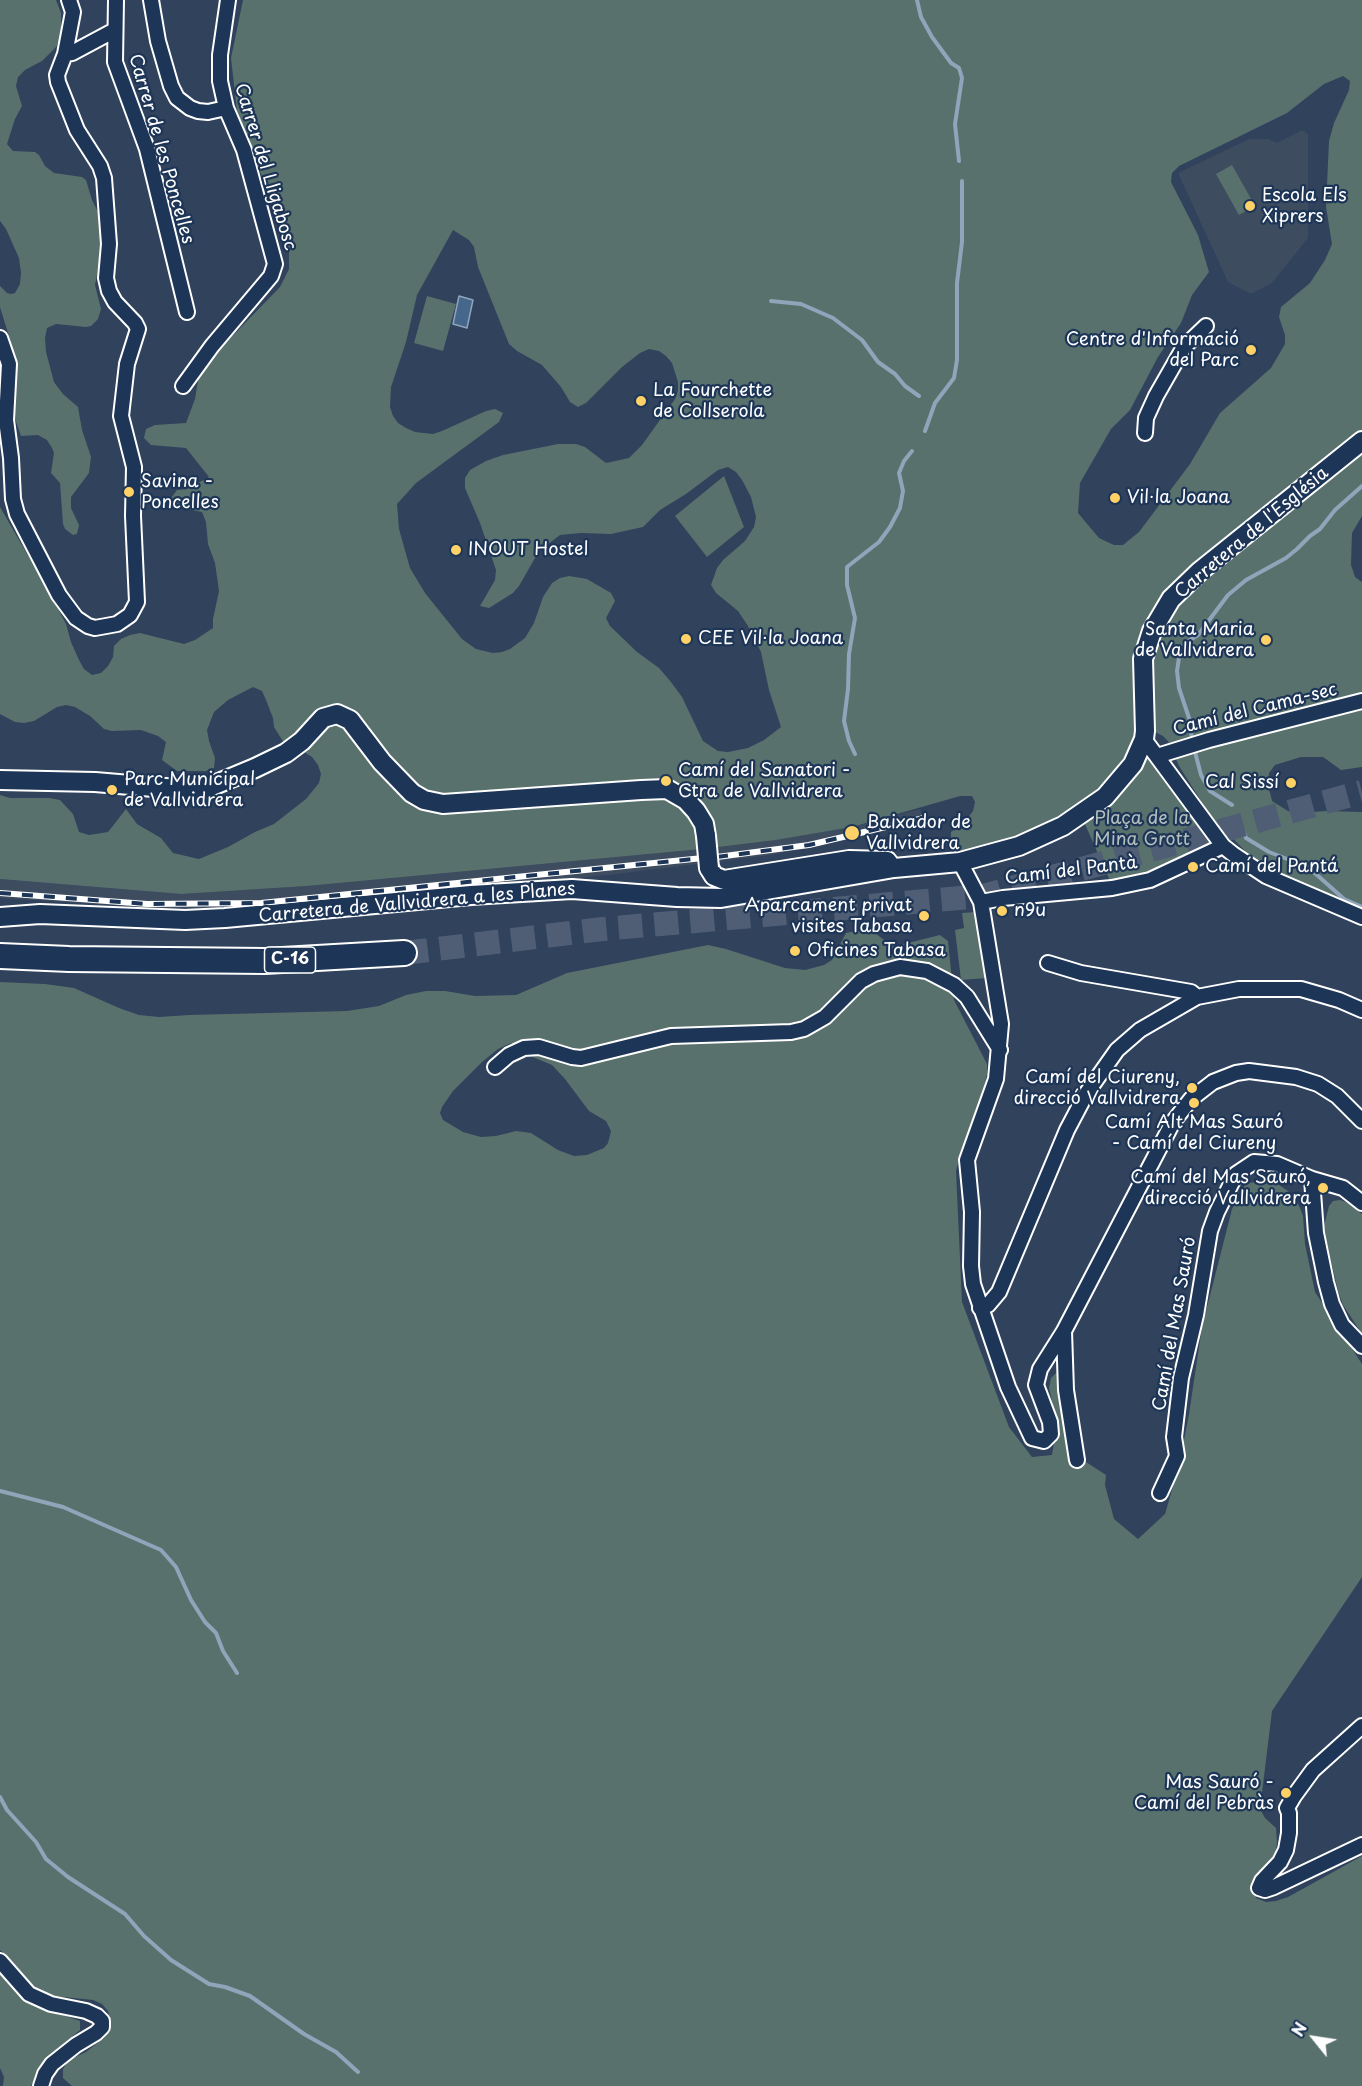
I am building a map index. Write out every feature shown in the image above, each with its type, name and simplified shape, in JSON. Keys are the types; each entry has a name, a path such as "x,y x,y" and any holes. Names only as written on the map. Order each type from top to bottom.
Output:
{"highway":[{"name":"C-16","path":"0,956 265,961 404,953"}],"main road":[{"name":"Carretera de l'Església","path":"1144,740 1146,720 1143,659 1152,631 1171,600 1200,571 1362,441"},
{"path":"0,780 95,782 189,790 207,788 286,753 302,741 323,718 337,714 350,720 382,762 412,793 424,800 443,804 667,789 686,800 696,811 704,824 709,868 714,876 724,880 849,860 887,861 894,868"},
{"name":"Carretera de Vallvidrera a les Planes","path":"0,917 40,914 185,920 471,895 572,889 677,897 739,897 894,868 960,862 1019,846 1062,826 1104,797 1117,785 1133,764 1144,740"}],"street":[{"path":"0,338 9,364 6,420 14,507 59,595 76,618 88,626 103,628 117,624 130,615 137,602 133,516 134,459 125,436 121,416 127,364 138,329 115,302 107,285 109,244 105,178 100,166 76,130 57,75 65,54 73,12 69,0"},
{"name":"Carrer de les Poncelles","path":"117,0 115,62 147,149 187,312"},
{"path":"151,0 158,41 173,92 183,104 198,111 208,112 226,108"},
{"name":"Carrer del Lligabosc","path":"183,386 212,346 271,276 275,264 244,150 226,108 219,69 228,0"},
{"path":"65,54 72,53 115,30"},
{"path":"1144,434 1146,418 1156,396 1184,347 1206,326"},
{"name":"Camí del Cama-sec","path":"1157,756 1209,740 1362,701"},
{"path":"1144,740 1228,850 1266,876 1362,917"},
{"name":"Camí del Pantà","path":"981,902 1112,888 1150,880 1198,858 1228,850"},
{"path":"960,862 981,902 1001,1024 996,1079 967,1161 972,1212 973,1284 1008,1388 1032,1438 1044,1441 1048,1438 1051,1429 1036,1385 1037,1376 1064,1331 1173,1122 1185,1105 1203,1089 1224,1077 1243,1072 1296,1077 1318,1084 1337,1096 1362,1121"},
{"path":"1048,963 1081,974 1191,992 1197,997"},
{"path":"495,1067 510,1055 524,1048 539,1047 581,1058 671,1035 791,1032 804,1029 825,1017 861,981 880,971 900,967 927,971 954,984 967,997 999,1050"},
{"path":"980,1308 988,1305 999,1292 1067,1130 1097,1076 1117,1050 1132,1036 1148,1024 1197,997 1239,989 1294,988 1324,994 1362,1010"},
{"name":"Camí del Mas Sauró","path":"1160,1493 1177,1456 1174,1437 1181,1378 1196,1315 1210,1231 1236,1174 1254,1162 1277,1164 1312,1179 1343,1188 1362,1203"},
{"path":"1312,1179 1316,1233 1332,1304 1342,1325 1362,1346"},
{"path":"1064,1331 1066,1390 1077,1460"},
{"path":"1362,1726 1313,1770 1294,1796 1287,1808 1289,1833 1286,1850 1281,1862 1262,1881 1259,1888 1262,1890 1274,1887 1362,1845"},
{"path":"0,1961 26,1992 51,2004 86,2011 102,2021 102,2027 96,2033 52,2064 41,2086"}],"shaded area":[{"name":"Escola Els Xiprers","path":"1302,130 1308,134 1308,238 1272,283 1251,294 1228,282 1178,173 1249,139 1268,139 1277,143"},
{"path":"920,809 924,821 866,835 771,855 608,875 207,911 0,898 0,879 181,894 307,886 776,840 852,827"}],"green space":[{"path":"0,0 56,0 61,13 61,32 57,46 42,61 25,70 18,77 16,86 22,106 7,144 13,151 35,152 45,166 54,173 82,177 86,180 101,218 102,249 95,285 101,309 98,319 91,326 86,327 56,324 47,328 45,338 46,352 54,382 63,394 78,407 82,430 91,457 89,473 71,497 71,508 79,525 77,534 73,535 65,529 63,524 60,483 51,473 54,453 52,448 47,440 38,435 21,436 13,413 11,388 15,356 0,307 0,286 7,293 15,293 20,284 21,273 19,258 0,221"},
{"path":"243,0 1362,0 1362,516 1352,533 1351,565 1355,577 1362,582 1362,767 1341,770 1323,757 1301,757 1275,765 1269,773 1268,784 1272,801 1288,811 1298,813 1362,812 1362,910 1288,878 1252,858 1210,815 1179,766 1168,741 1155,732 1129,751 1107,781 1079,804 1026,834 980,850 951,850 951,832 964,823 973,811 975,802 972,796 960,796 852,827 776,840 307,886 181,894 0,879 0,795 10,798 60,800 73,814 79,832 89,835 108,832 126,809 137,824 161,838 173,853 199,859 274,824 306,799 319,783 321,774 318,765 312,757 284,743 274,727 273,718 262,691 253,687 228,700 214,712 207,730 215,758 214,768 206,771 177,771 162,760 166,742 158,736 141,730 104,729 90,716 75,707 66,705 57,707 34,721 24,723 15,722 0,714 0,507 66,624 79,660 84,669 92,675 101,673 108,666 113,657 114,646 121,639 130,635 140,633 184,644 195,640 213,628 219,591 215,563 208,544 206,522 202,512 176,507 171,498 177,490 187,489 209,477 186,448 151,445 144,438 146,429 155,425 186,423 202,372 213,356 280,287 289,269 287,242 237,111 231,58","holes":["1343,76 1350,81 1349,90 1334,123 1329,141 1326,207 1332,244 1310,283 1281,307 1279,317 1285,335 1285,344 1271,368 1220,413 1190,464 1139,532 1123,545 1114,545 1099,538 1078,513 1080,483 1111,429 1130,410 1158,357 1181,323 1192,295 1209,272 1198,235 1171,182 1172,173 1179,166 1287,113 1324,84","453,230 469,240 474,247 478,267 509,344 542,365 561,387 570,402 578,407 586,403 622,367 649,349 659,351 666,356 672,363 678,382 675,399 642,445 629,458 606,463 585,447 576,444 558,444 503,455 470,470 465,478 465,488 496,570 495,580 480,606 489,608 513,593 539,551 560,535 611,534 643,527 660,510 718,470 728,467 742,480 751,497 756,517 754,527 745,541 717,568 711,585 716,593 738,611 761,652 769,690 781,727 764,740 748,748 728,752 718,751 703,741 682,697 671,682 659,668 637,652 610,626 606,618 615,601 611,593 587,579 569,576 552,583 543,597 534,623 525,638 510,649 493,653 476,649 462,639 425,593 410,568 399,529 397,504 416,483 499,422 503,413 495,409 486,411 433,434 415,432 398,423 390,407 391,387 406,342 417,295"]},
{"path":"1232,165 1255,206 1239,215 1216,174"},
{"path":"427,296 456,304 443,351 414,343"},
{"path":"724,476 744,527 707,557 675,516"},
{"name":"Plaça de la Mina Grott","path":"1147,758 1206,838 1191,860 1111,883 1084,822"},
{"path":"976,912 987,978 961,980 955,930 964,928 962,913"},
{"path":"874,932 890,945 900,945 940,935 948,941 954,1000 987,1064 983,1092 956,1171 962,1302 1009,1427 1032,1457 1052,1455 1057,1423 1049,1388 1051,1378 1058,1371 1083,1460 1106,1475 1105,1485 1114,1519 1138,1539 1165,1514 1179,1466 1202,1327 1232,1209 1246,1183 1273,1181 1295,1198 1300,1208 1315,1292 1362,1364 1362,1577 1272,1711 1260,1809 1265,1818 1276,1828 1276,1852 1260,1874 1253,1889 1256,1898 1266,1902 1276,1901 1288,1897 1362,1856 1362,2086 72,2086 63,2078 63,2069 69,2060 86,2052 104,2038 110,2020 108,2011 102,2004 93,2000 54,1996 36,1990 0,1950 0,982 74,988 139,1015 159,1017 347,1011 379,1006 406,995 426,991 445,991 475,996 516,995 567,973 708,945 785,968 805,970 824,965 832,960 846,933","holes":["511,1043 528,1055 552,1065 589,1111 606,1121 611,1131 604,1148 587,1155 574,1156 558,1150 531,1133 516,1131 481,1137 463,1132 443,1120 440,1113 442,1107 453,1091 498,1049"]},
{"path":"1340,1200 1362,1214 1362,1334 1343,1305 1326,1239 1324,1226 1329,1206 1333,1201"},
{"path":"0,1973 38,2003 54,2012 80,2021 80,2030 46,2058 31,2086 3,2086 4,2077 0,2068"}],"water":[{"path":"459,296 473,300 467,328 453,324"}],"waterway":[{"path":"917,0 921,17 932,37 951,63 959,68 962,78 955,124 959,161"},
{"path":"925,431 935,403 954,378 957,360 957,283 962,242 962,181"},
{"path":"771,301 801,304 833,318 862,340 878,362 919,396"},
{"path":"855,754 844,721 849,654 855,618 847,585 847,567 879,542 890,527 900,508 903,491 899,473 904,461 912,451"},
{"path":"1192,741 1190,721 1179,688 1177,671 1180,651 1184,644 1198,635 1228,595 1246,580 1286,558 1320,529 1335,510 1362,486"},
{"path":"1194,748 1201,775 1210,791 1232,805"},
{"path":"1244,833 1246,838 1269,852 1308,867 1344,899 1362,907"},
{"path":"0,1491 63,1507 161,1550 176,1567 191,1600 205,1622 216,1633 223,1651 237,1673"},
{"path":"0,1797 7,1810 36,1842 46,1859 68,1877 125,1914 144,1936 171,1960 209,1984 250,1996 304,2034 336,2052 358,2072"}],"tunnel":[{"path":"404,953 603,929 983,896 1362,792"}],"railway":[{"path":"717,857 809,845 924,818"},
{"path":"0,893 147,904 261,903 703,858"}],"place":[{"name":"Escola Els Xiprers","path":"1250,206"},
{"name":"Centre d'Informació del Parc","path":"1251,350"},
{"name":"La Fourchette de Collserola","path":"641,401"},
{"name":"Savina - Poncelles","path":"129,492"},
{"name":"Vil·la Joana","path":"1115,498"},
{"name":"INOUT Hostel","path":"456,550"},
{"name":"CEE Vil·la Joana","path":"686,639"},
{"name":"Santa Maria de Vallvidrera","path":"1266,640"},
{"name":"Camí del Sanatori - Ctra de Vallvidrera","path":"666,781"},
{"name":"Cal Sissí","path":"1291,783"},
{"name":"Parc Municipal de Vallvidrera","path":"112,790"},
{"name":"Baixador de Vallvidrera","path":"852,833"},
{"name":"Camí del Pantá","path":"1193,867"},
{"name":"n9u","path":"1002,911"},
{"name":"Aparcament privat visites Tabasa","path":"924,916"},
{"name":"Oficines Tabasa","path":"795,951"},
{"name":"Camí del Ciureny, direcció Vallvidrera","path":"1192,1088"},
{"name":"Camí Alt Mas Sauró - Camí del Ciureny","path":"1194,1103"},
{"name":"Camí del Mas Sauró, direcció Vallvidrera","path":"1323,1188"},
{"name":"Mas Sauró - Camí del Pebràs","path":"1286,1793"}]}
